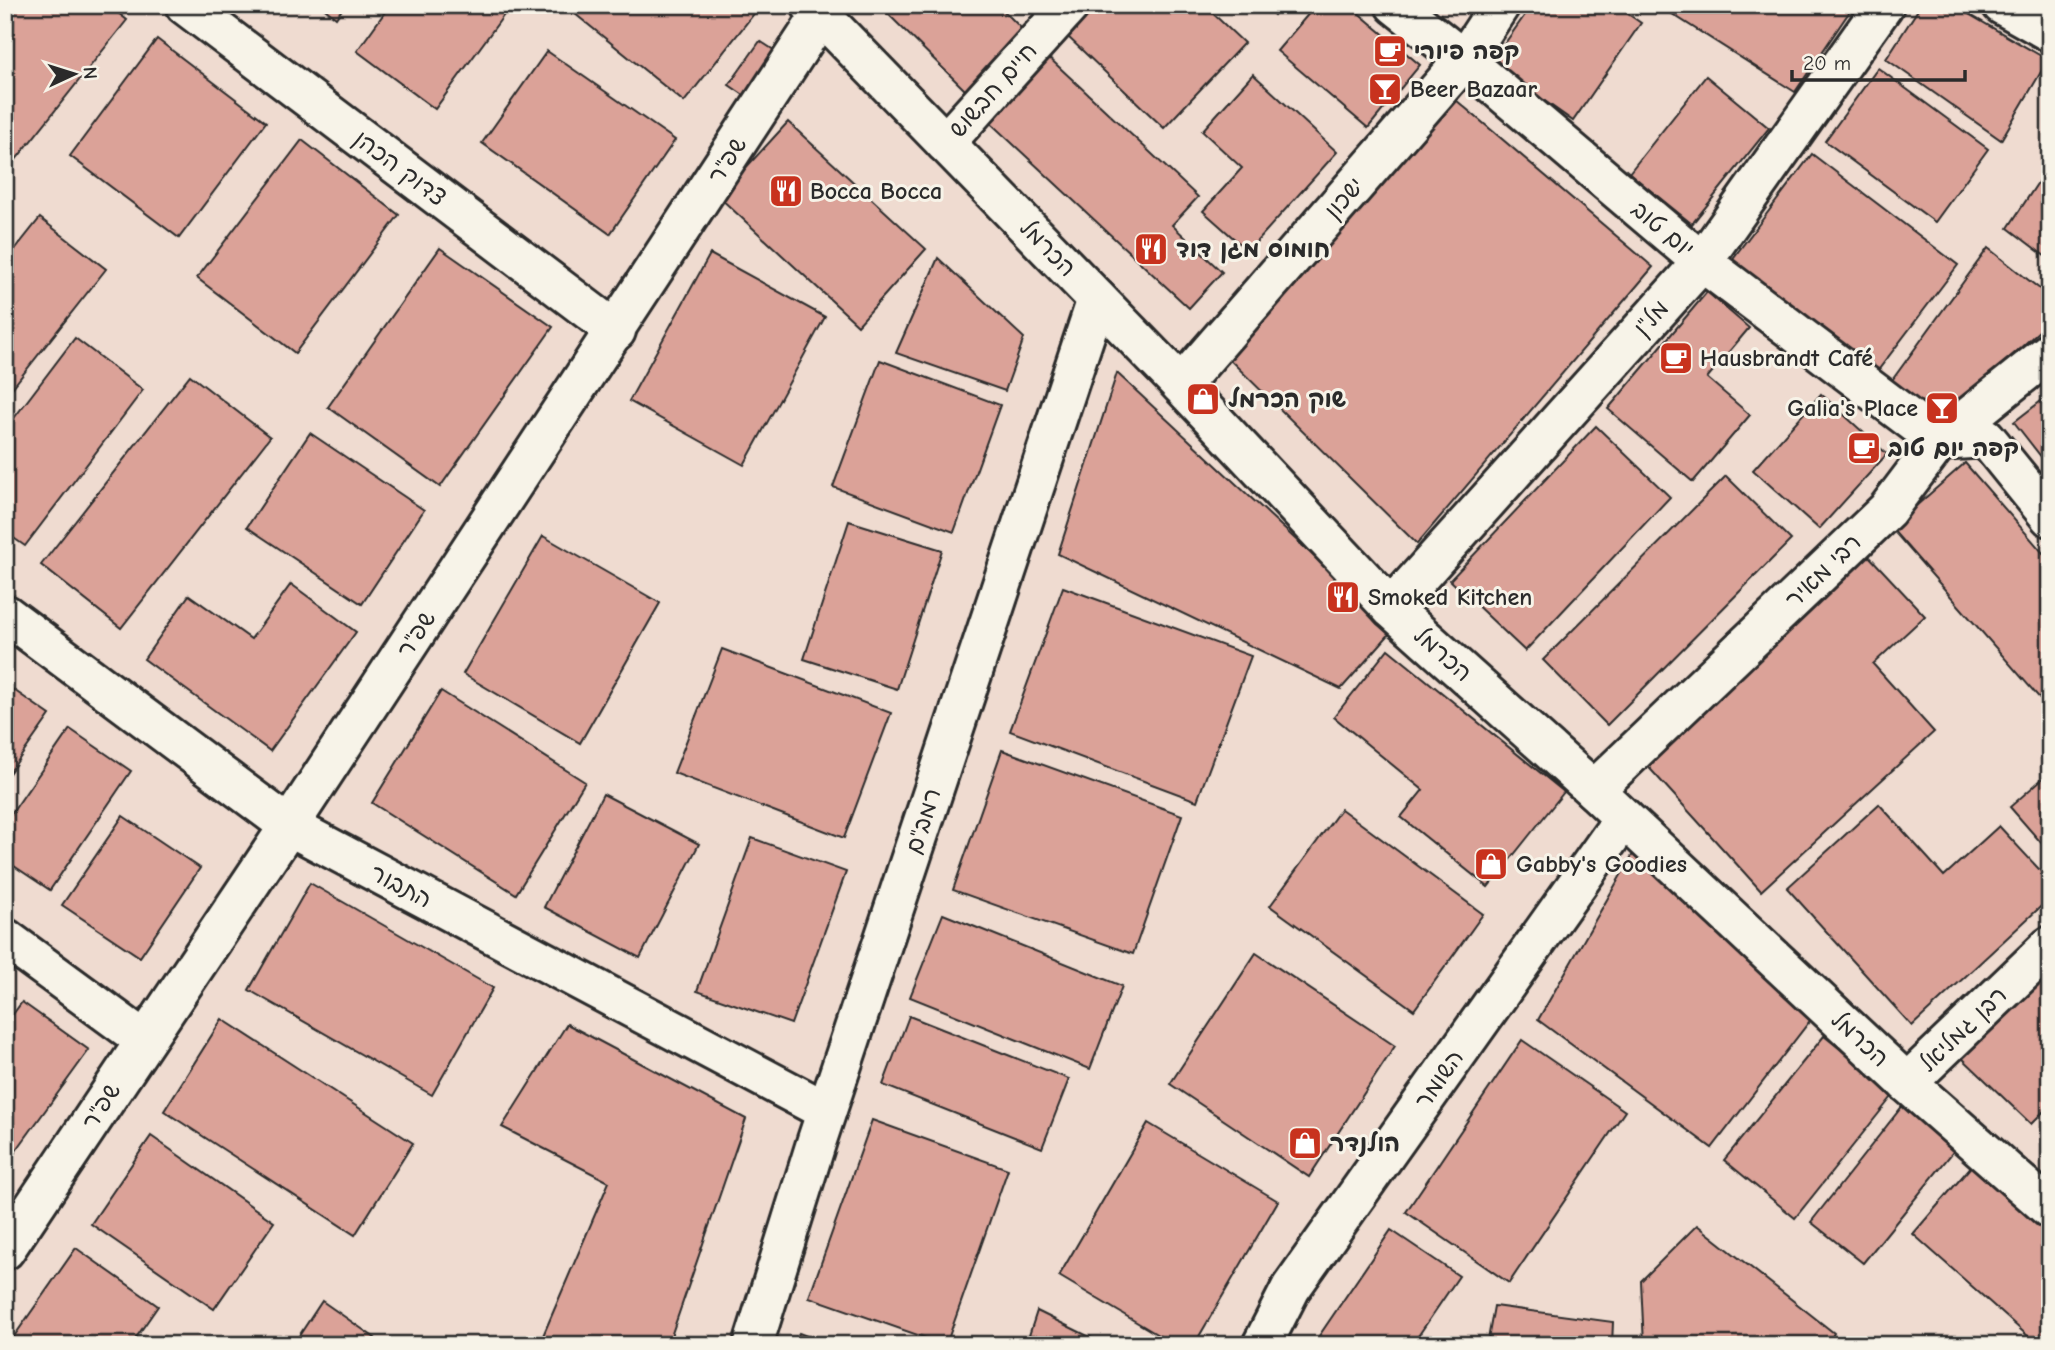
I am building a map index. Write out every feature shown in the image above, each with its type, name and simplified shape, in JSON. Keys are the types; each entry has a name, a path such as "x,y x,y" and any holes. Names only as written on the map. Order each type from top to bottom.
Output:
{"street":[{"name":"צדוק הכהן","path":"185,5 615,331"},
{"name":"חיים חבשוש","path":"945,143 1070,5"},
{"name":"יום טוב","path":"1395,5 1702,261 1939,441"},
{"name":"ישכון","path":"1181,385 1464,60 1500,5"},
{"name":"מל\"ן","path":"1391,608 1702,261 1884,5"},
{"path":"2002,5 2050,32"},
{"name":"שפ\"ר","path":"5,1250 289,826 615,331 770,93 816,10"},
{"name":"הכרמל","path":"816,10 1181,385 1391,608 1594,790 1907,1083 2050,1209"},
{"name":"רמב\"ם","path":"753,1345 826,1111 1097,299"},
{"name":"רבי מאיר","path":"1594,790 1887,510 1939,441 2050,352"},
{"path":"1939,441 1986,438 2050,517"},
{"name":"התבור","path":"5,614 289,826 826,1111"},
{"name":"השומר","path":"1262,1345 1291,1287 1624,818"},
{"path":"5,938 144,1040"},
{"name":"רבן גמליאל","path":"1907,1083 2050,946"}],"building":[{"path":"5,5 108,5 127,20 14,162 5,155"},
{"path":"320,5 345,5 336,18"},
{"path":"390,5 505,5 509,8 435,109 357,51"},
{"path":"564,5 759,5 760,6 684,102"},
{"path":"879,5 998,5 1027,34 968,93"},
{"path":"1096,5 1204,5 1244,43 1164,128 1067,36"},
{"path":"1264,5 1282,5 1274,15"},
{"path":"1316,5 1349,5 1420,65 1368,128 1277,51"},
{"path":"1532,5 1615,5 1641,23 1573,121 1491,63"},
{"path":"1658,5 1854,5 1795,92"},
{"path":"1921,5 1953,5 2048,60 2001,140 1886,59"},
{"path":"157,39 266,122 179,238 70,156"},
{"path":"760,41 783,56 751,100 729,85"},
{"path":"547,51 675,140 610,234 482,143"},
{"path":"1044,53 1198,197 1172,225 1222,272 1189,308 984,117"},
{"path":"1878,68 1988,149 1935,222 1825,141"},
{"path":"1253,74 1337,152 1248,251 1203,211 1242,168 1202,131"},
{"path":"1706,76 1769,128 1692,224 1629,173"},
{"path":"1456,100 1653,267 1417,544 1225,355"},
{"path":"788,122 926,249 858,325 719,197"},
{"path":"302,140 399,215 295,353 197,278"},
{"path":"1812,154 1958,265 1876,373 1731,261"},
{"path":"2050,164 2050,260 2008,228"},
{"path":"40,218 106,269 5,397 5,262"},
{"path":"440,248 553,327 440,487 328,407"},
{"path":"1988,248 2050,297 2050,321 1941,420 1890,383"},
{"path":"710,254 825,317 744,465 629,401"},
{"path":"938,258 1024,338 1005,391 896,353"},
{"path":"1707,292 1749,328 1707,378 1750,415 1693,482 1608,409"},
{"path":"75,338 143,390 25,546 5,532 5,430"},
{"path":"880,360 1000,405 954,532 833,487"},
{"path":"1117,373 1393,630 1341,689 1058,554"},
{"path":"190,375 270,437 121,628 41,565"},
{"path":"1821,394 1887,454 1819,529 1753,470"},
{"path":"2050,394 2050,468 2014,422"},
{"path":"1596,426 1670,497 1525,651 1450,580"},
{"path":"310,433 424,510 362,604 247,527"},
{"path":"1965,463 2050,561 2050,710 1891,528"},
{"path":"1726,476 1791,540 1607,725 1543,660"},
{"path":"849,521 942,550 897,689 804,659"},
{"path":"543,536 660,603 580,743 463,674"},
{"path":"1868,555 1925,616 1873,664 1934,732 1761,891 1643,761"},
{"path":"291,584 356,632 270,751 144,659 189,595 251,639"},
{"path":"1063,587 1251,656 1197,801 1010,731"},
{"path":"722,649 891,713 844,838 674,773"},
{"path":"1388,649 1564,792 1488,887 1401,817 1423,790 1334,717"},
{"path":"5,684 50,715 5,779"},
{"path":"441,691 585,782 516,894 372,803"},
{"path":"70,729 131,771 50,890 5,860 5,823"},
{"path":"1002,750 1182,815 1133,954 953,890"},
{"path":"2050,772 2050,853 2010,807"},
{"path":"603,794 699,844 640,958 544,907"},
{"path":"1879,804 1944,876 1999,826 2050,881 2050,898 1912,1026 1787,888"},
{"path":"1341,809 1483,914 1414,1010 1270,906"},
{"path":"123,816 200,868 140,957 62,905"},
{"path":"752,838 846,872 791,1024 697,991"},
{"path":"1633,854 1812,1018 1712,1148 1538,1020"},
{"path":"310,883 493,988 432,1095 249,990"},
{"path":"943,914 1122,986 1090,1069 910,997"},
{"path":"1256,953 1395,1046 1309,1177 1170,1084"},
{"path":"2050,964 2050,1111 2047,1108 2031,1124 1961,1057"},
{"path":"22,1002 89,1050 5,1166 5,1025"},
{"path":"909,1016 1069,1079 1042,1148 883,1085"},
{"path":"222,1019 413,1143 355,1235 164,1111"},
{"path":"567,1024 746,1119 668,1345 539,1345 609,1182 502,1127"},
{"path":"1824,1036 1895,1093 1795,1218 1724,1160"},
{"path":"1522,1040 1625,1111 1509,1283 1406,1212"},
{"path":"1904,1104 1957,1147 1863,1263 1811,1222"},
{"path":"872,1120 1008,1169 946,1345 809,1297"},
{"path":"1148,1123 1278,1201 1194,1345 1175,1345 1059,1276"},
{"path":"151,1136 274,1222 214,1309 91,1224"},
{"path":"1974,1163 2050,1229 2049,1345 2038,1345 1913,1234"},
{"path":"1697,1225 1834,1333 1828,1345 1644,1345 1641,1281"},
{"path":"1391,1230 1459,1276 1412,1345 1332,1345 1319,1336"},
{"path":"76,1248 158,1306 131,1345 8,1345"},
{"path":"322,1301 375,1338 371,1345 293,1345"},
{"path":"1494,1306 1613,1322 1612,1345 1487,1345"},
{"path":"1037,1311 1106,1345 1026,1345"},
{"path":"799,1333 830,1345 795,1345"}],"place":[{"name":"קפה פיורי","path":"1390,51"},
{"name":"Beer Bazaar","path":"1385,89"},
{"name":"Bocca Bocca","path":"786,191"},
{"name":"חומוס מגן דוד","path":"1151,249"},
{"name":"Hausbrandt Café","path":"1676,358"},
{"name":"שוק הכרמל","path":"1203,399"},
{"name":"Galia's Place","path":"1942,408"},
{"name":"קפה יום טוב","path":"1864,448"},
{"name":"Smoked Kitchen","path":"1343,597"},
{"name":"Gabby's Goodies","path":"1491,864"},
{"name":"הולנדר","path":"1305,1143"}]}
